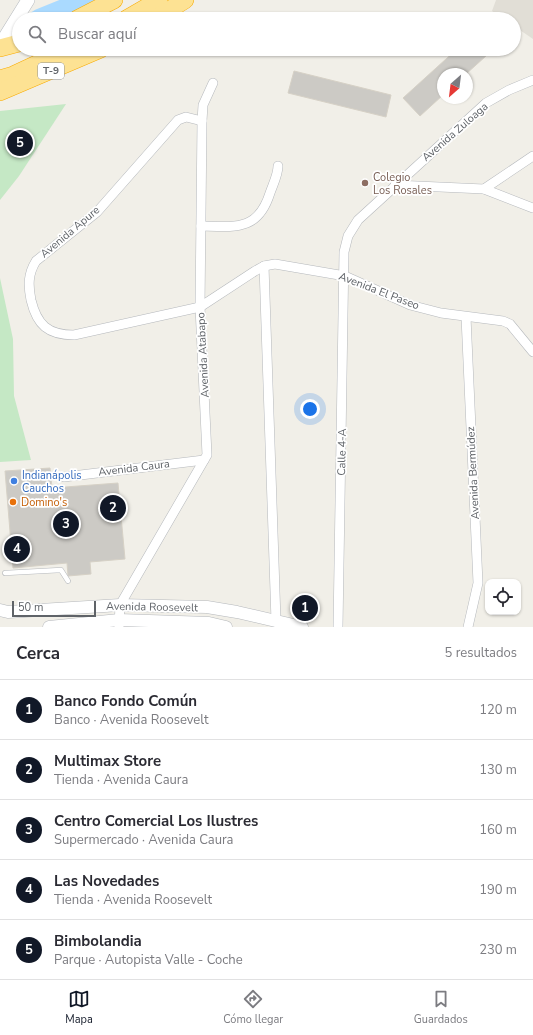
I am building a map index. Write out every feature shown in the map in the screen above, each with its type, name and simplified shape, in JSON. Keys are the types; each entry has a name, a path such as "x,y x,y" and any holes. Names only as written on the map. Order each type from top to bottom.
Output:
{"highway":[{"path":"91,12 114,0"},
{"path":"138,12 159,0"},
{"path":"166,12 186,0"},
{"path":"0,48 12,45"},
{"path":"0,79 54,56"},
{"name":"T-9","path":"0,92 85,56"}],"main road":[{"path":"20,12 28,0"},
{"path":"0,45 12,24"}],"street":[{"name":"Avenida Zuloaga","path":"345,276 344,252 348,236 358,220 486,103 509,90 533,80"},
{"name":"Avenida Atabapo","path":"120,605 204,460 208,449 200,307 202,121 204,105 213,83"},
{"name":"Avenida Apure","path":"200,307 74,335 64,335 51,331 42,324 35,315 28,280 30,270 36,261 96,212 178,120 186,117 202,121"},
{"path":"484,189 533,156"},
{"path":"201,226 233,226 255,221 266,207 278,166"},
{"path":"395,185 484,189 533,208"},
{"name":"Avenida El Paseo","path":"264,266 275,264 345,276 410,305 466,317 503,321 510,324 533,352"},
{"path":"200,307 264,266"},
{"path":"264,266 278,624"},
{"name":"Calle 4-A","path":"338,627 345,276"},
{"name":"Avenida Bermúdez","path":"466,317 478,583 468,627"},
{"name":"Avenida Caura","path":"64,476 204,460"},
{"path":"119,624 120,605"},
{"name":"Avenida Roosevelt","path":"0,610 8,612 120,605 207,607 278,624 302,627"},
{"name":"Avenida Roosevelt","path":"48,627 119,624 213,625 226,627"}],"lane":[{"path":"5,573 61,570 68,581"}],"shaded area":[{"path":"496,0 533,0 533,39 521,31 521,12 492,11"}],"green space":[{"path":"66,104 19,176 0,200 0,111"},
{"path":"0,278 13,339 14,396 31,460 0,462"}],"building":[{"path":"449,56 486,56 473,68 437,68 437,100 420,116 403,98"},
{"path":"294,71 391,95 386,117 288,93"},
{"path":"50,468 52,488 118,483 125,559 90,562 91,574 68,576 67,563 13,568 5,471"}],"waterway":[{"path":"56,12 86,0"}],"place":[{"name":"Bimbolandia","path":"20,143"},
{"name":"Colegio Los Rosales","path":"365,183"},
{"name":"Indianápolis Cauchos","path":"14,481"},
{"name":"Domino's","path":"13,502"},
{"name":"Multimax Store","path":"113,508"},
{"name":"Centro Comercial Los Ilustres","path":"66,524"},
{"name":"Las Novedades","path":"17,549"},
{"name":"Banco Fondo Común","path":"305,608"}]}
